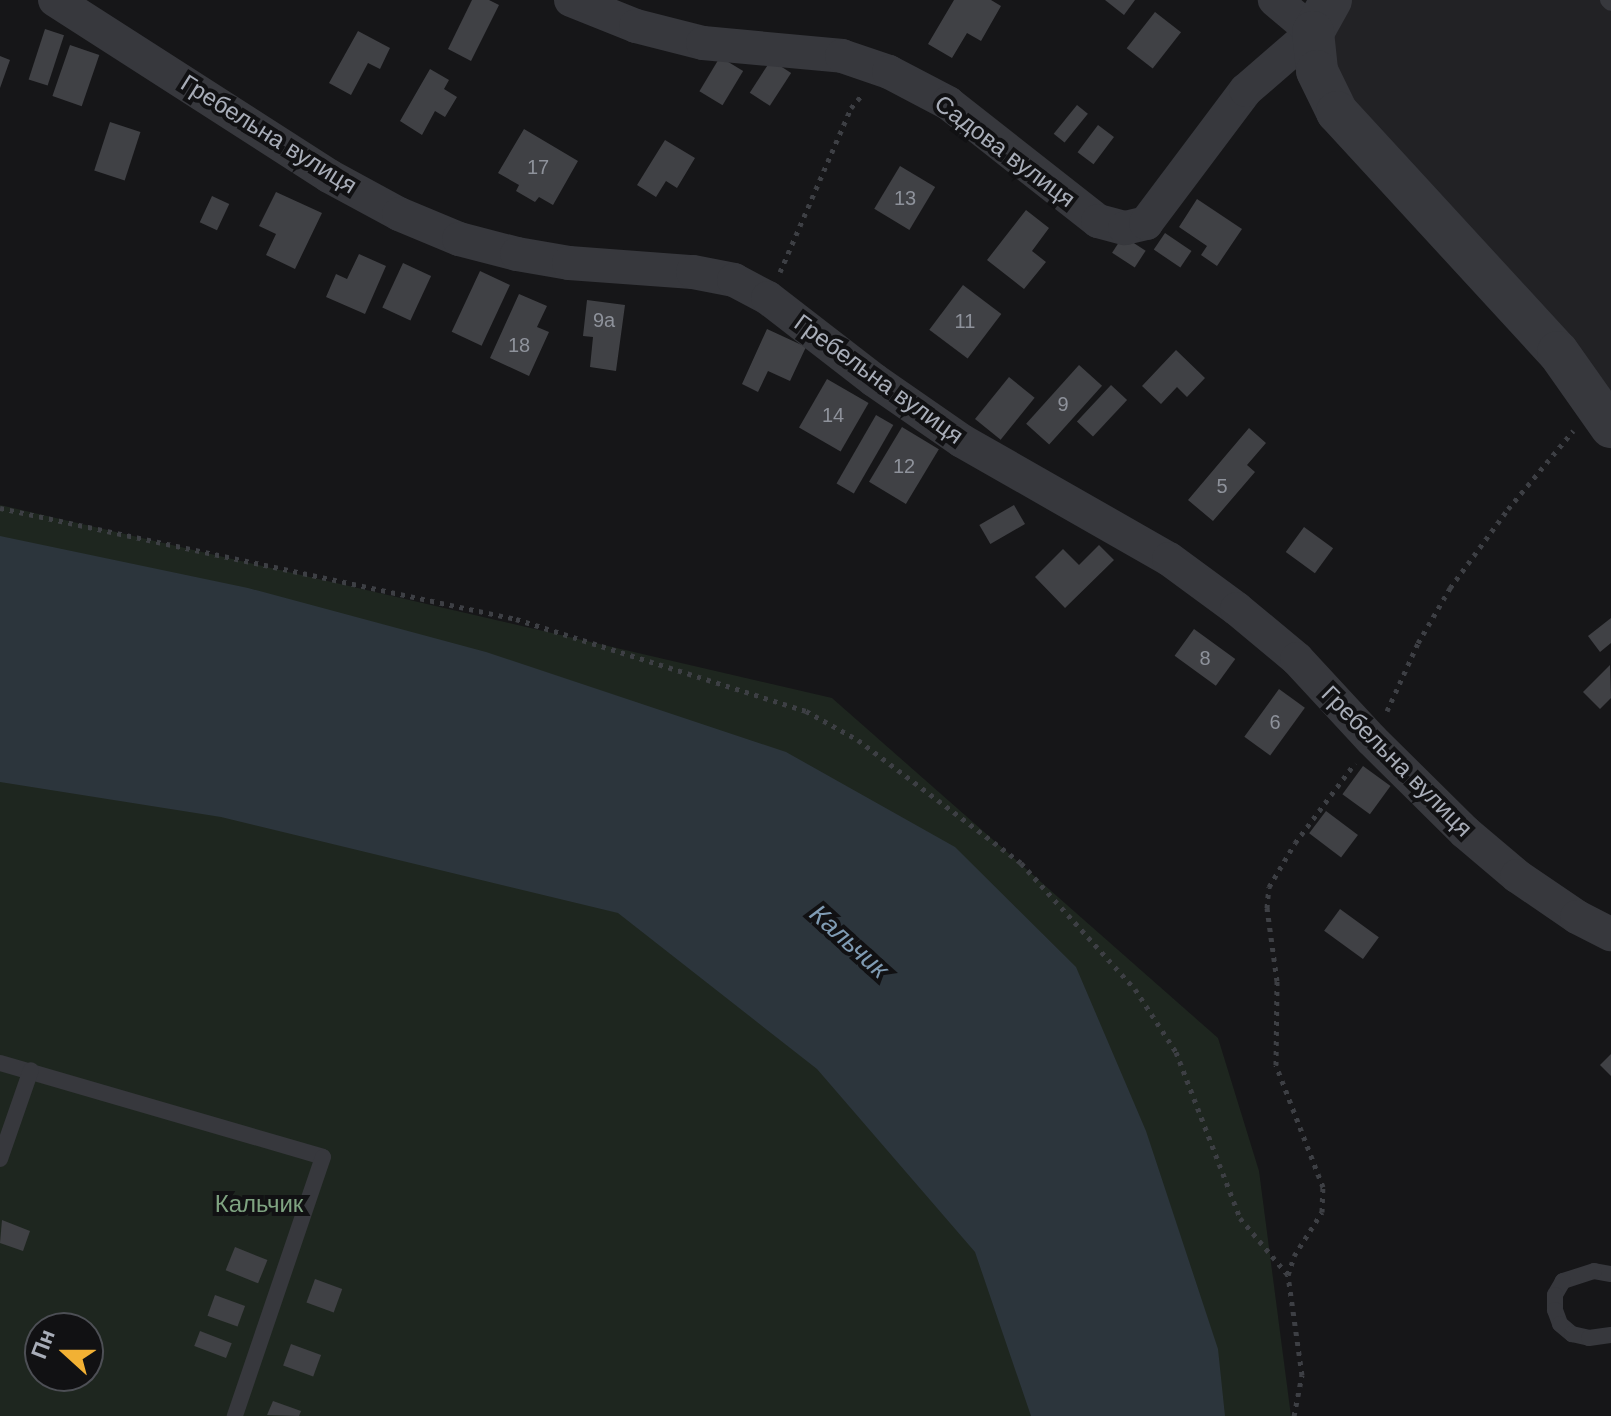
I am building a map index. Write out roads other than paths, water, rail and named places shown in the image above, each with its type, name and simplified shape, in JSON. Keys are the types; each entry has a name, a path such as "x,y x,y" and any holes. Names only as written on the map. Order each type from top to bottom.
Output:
{"street":[{"name":"Гребельна вулиця","path":"55,0 329,176 399,214 459,239 517,254 569,263 693,272 734,280 768,298 874,380 962,441 1169,559 1226,600 1297,659 1372,740 1465,832 1517,876 1577,917 1611,934"},
{"name":"Садова вулиця","path":"571,0 636,26 703,43 842,56 889,72 948,103 1098,221 1125,228 1146,223 1246,90 1322,16"},
{"path":"1275,0 1322,16 1317,71 1337,112 1539,330 1601,410"}],"lane":[{"path":"0,1063 323,1157 235,1416"},
{"path":"0,1159 31,1070"},
{"path":"1611,1274 1594,1271 1563,1281 1555,1295 1555,1310 1560,1324 1572,1334 1589,1338 1611,1335"}],"water":[{"name":"Кальчик","path":"0,536 248,588 486,652 786,752 955,847 1076,967 1146,1131 1218,1349 1225,1416 1031,1416 975,1252 817,1069 618,913 221,817 0,782"}]}
